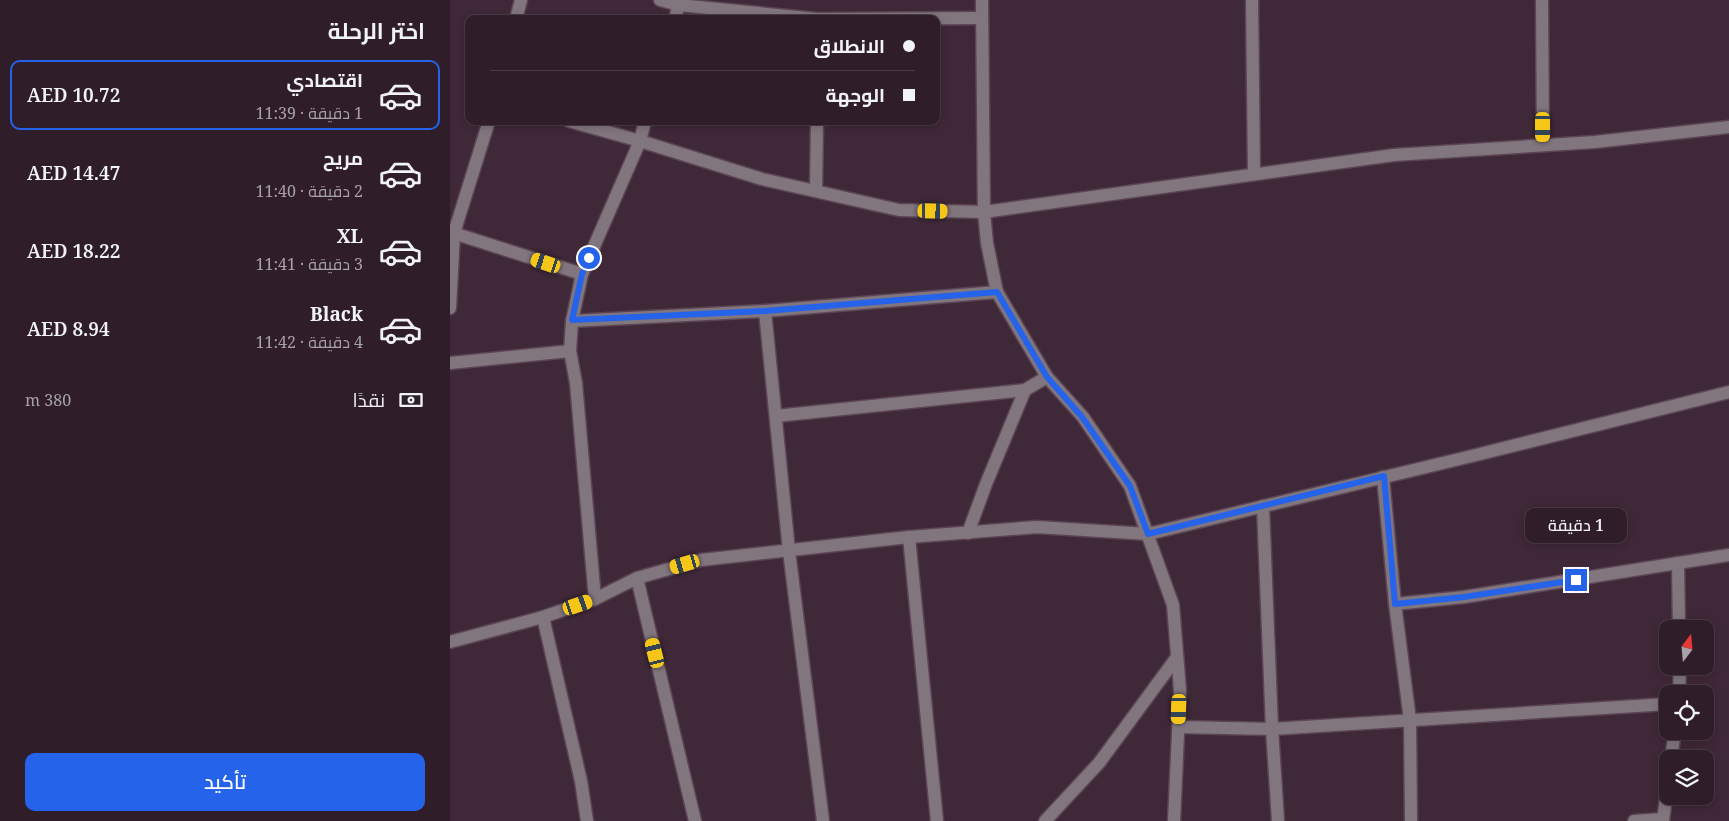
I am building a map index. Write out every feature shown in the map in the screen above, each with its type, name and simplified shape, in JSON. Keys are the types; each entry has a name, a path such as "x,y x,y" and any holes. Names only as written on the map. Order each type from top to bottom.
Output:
{"street":[{"path":"517,15 521,0"},
{"path":"660,0 785,15"},
{"path":"982,0 984,212 987,243 997,292 1047,377 1082,417 1130,486 1173,605 1180,690 1174,821"},
{"path":"1252,0 1254,173"},
{"path":"1542,0 1543,145"},
{"path":"676,15 680,2"},
{"path":"940,18 982,18"},
{"path":"450,308 452,233 488,125"},
{"path":"583,125 762,179 899,210 984,212 1394,155 1595,142 1729,127"},
{"path":"595,599 576,383 570,351 572,320 582,274 640,141 644,125"},
{"path":"816,191 817,125"},
{"path":"452,233 582,274"},
{"path":"572,320 765,311 997,292"},
{"path":"765,311 789,551 823,821"},
{"path":"450,363 570,351"},
{"path":"776,416 1025,390 1047,377"},
{"path":"968,533 1025,390"},
{"path":"450,642 543,617 595,599 637,578 701,560 909,537 1037,527 1148,534 1384,476 1495,451 1729,392"},
{"path":"1384,476 1395,604 1410,720 1411,821"},
{"path":"1263,506 1272,729 1278,821"},
{"path":"909,537 937,821"},
{"path":"1395,604 1464,597 1729,554"},
{"path":"1678,563 1679,620"},
{"path":"637,578 696,821"},
{"path":"543,617 581,781 587,821"},
{"path":"1045,821 1099,764 1177,657"},
{"path":"1179,728 1272,729 1659,705"},
{"path":"1634,821 1663,820 1665,805"}],"route":[{"path":"589,258 582,274 572,320 765,311 997,292 1047,377 1082,417 1130,486 1148,534 1384,476 1395,604 1464,597 1576,580"}]}
